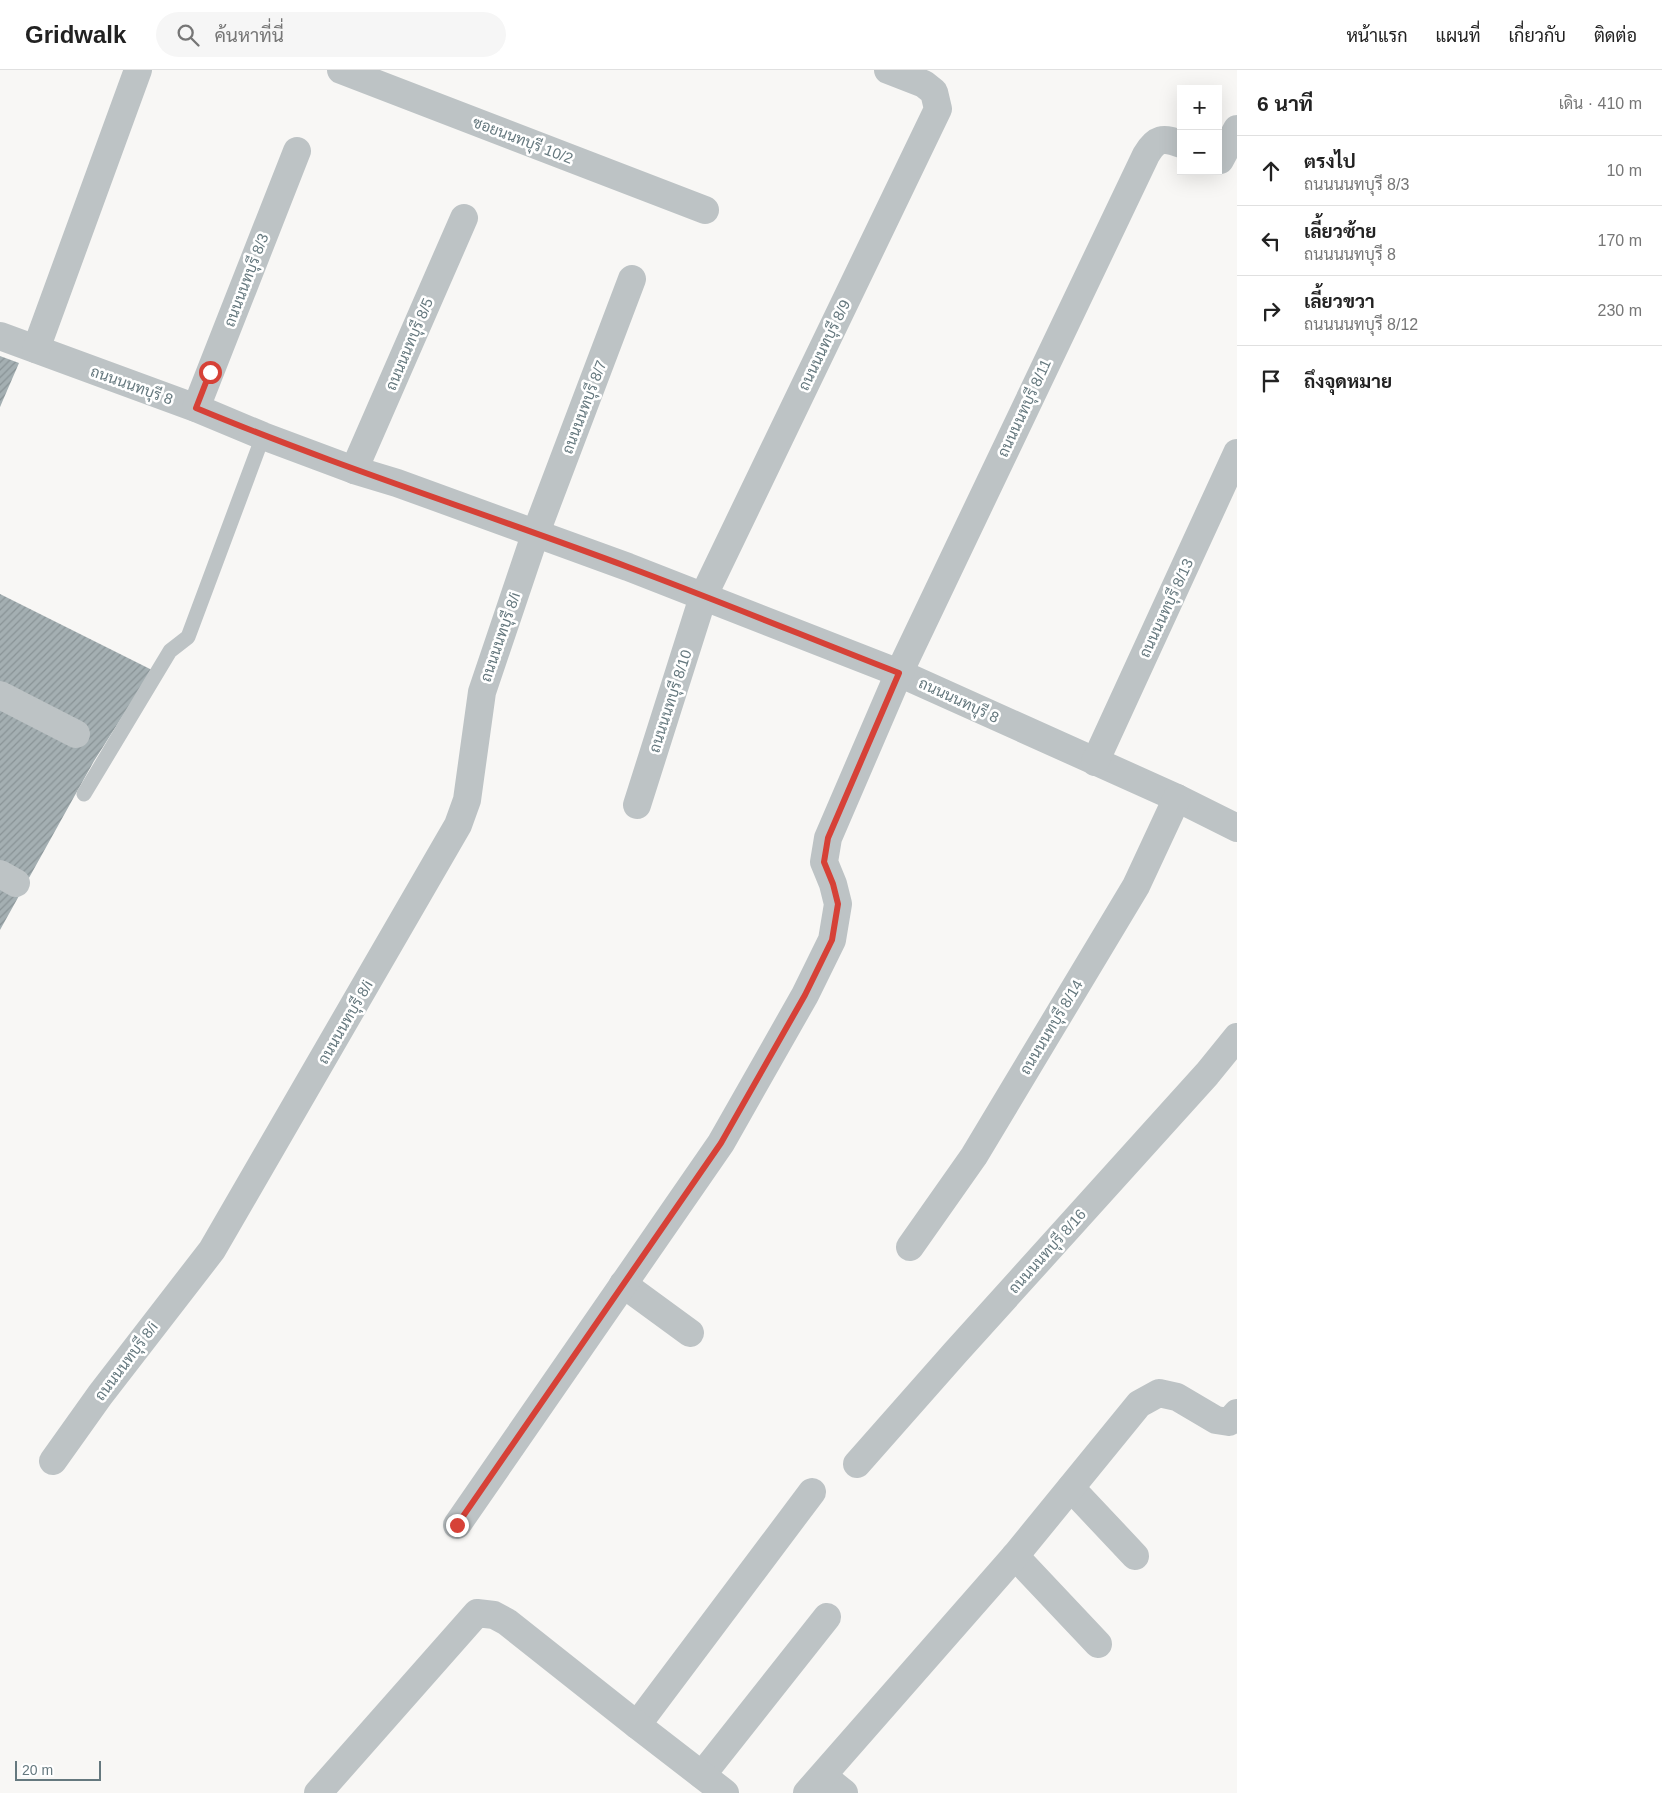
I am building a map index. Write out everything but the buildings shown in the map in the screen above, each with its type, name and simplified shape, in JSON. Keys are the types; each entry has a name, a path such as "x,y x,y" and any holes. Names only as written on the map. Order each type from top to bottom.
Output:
{"street":[{"path":"36,349 138,70"},
{"name":"ซอยนนทบุรี 10/2","path":"341,70 705,210"},
{"name":"ถนนนนทบุรี 8/9","path":"704,597 938,109 934,92 924,84 888,70"},
{"path":"1225,162 1237,130"},
{"name":"ถนนนนทบุรี 8/11","path":"457,1525 721,1143 805,995 832,940 838,904 833,884 824,862 828,838 899,673 1152,145 1161,139 1177,143"},
{"name":"ถนนนนทบุรี 8/3","path":"196,408 297,152"},
{"name":"ถนนนนทบุรี 8/5","path":"354,470 464,218"},
{"name":"ถนนนนทบุรี 8/7","path":"535,534 632,279"},
{"name":"ถนนนนทบุรี 8","path":"0,336 196,408 263,436 354,470 397,483 628,567 899,673 1177,798 1237,828"},
{"name":"ถนนนนทบุรี 8/13","path":"1095,762 1237,453"},
{"name":"ถนนนนทบุรี 8/i","path":"52,1461 100,1395 212,1250 458,825 467,800 482,692 535,534"},
{"name":"ถนนนนทบุรี 8/10","path":"637,805 704,597"},
{"path":"0,695 76,734"},
{"name":"ถนนนนทบุรี 8/14","path":"910,1247 974,1156 1136,886 1177,798"},
{"name":"ถนนนนทบุรี 8/16","path":"857,1464 1207,1074 1237,1037"},
{"path":"624,1284 690,1333"},
{"path":"844,1793 815,1784 1015,1556 1139,1404 1159,1393 1177,1397 1216,1420 1229,1422 1237,1412"},
{"path":"1071,1488 1135,1556"},
{"path":"637,1726 812,1492"},
{"path":"1015,1556 1098,1644"},
{"path":"318,1793 477,1613 494,1615 507,1622 637,1726 725,1793"},
{"path":"702,1775 827,1617"}],"lane":[{"path":"84,794 170,651 188,637 263,436"}],"route":[{"path":"210,372 196,408 263,436 354,470 397,483 628,567 899,673 828,838 824,862 833,884 838,904 832,940 805,995 721,1143 457,1525"}]}
